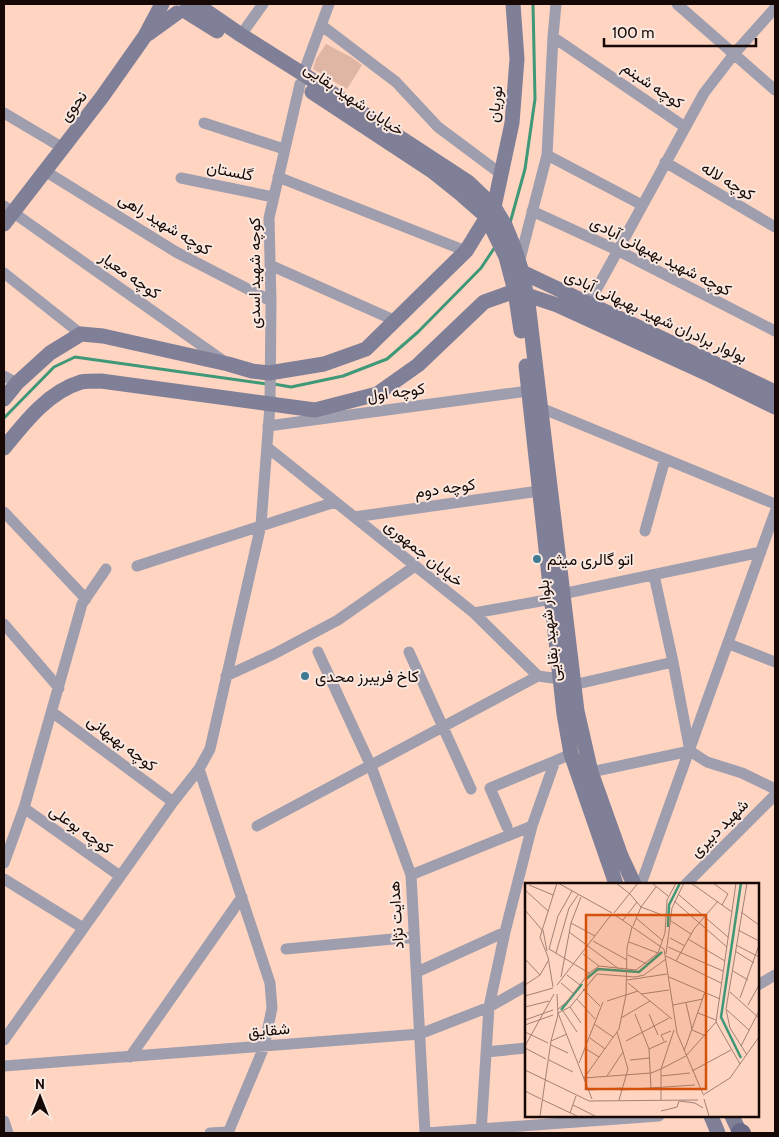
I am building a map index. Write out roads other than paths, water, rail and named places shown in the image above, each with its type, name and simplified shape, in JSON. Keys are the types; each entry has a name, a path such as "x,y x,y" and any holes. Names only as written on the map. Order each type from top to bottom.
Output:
{"main road":[{"path":"163,4 168,10 187,8"},
{"name":"نحوی","path":"7,214 63,148 102,97 145,36 163,4"},
{"name":"نوریان","path":"81,334 103,336 269,375 324,364 366,349 466,250 491,218 512,123 517,59 509,5"},
{"path":"145,36 187,8"},
{"name":"خیابان شهید بقایی","path":"187,8 241,35 432,171 491,218"},
{"name":"خیابان شهید بقایی","path":"187,8 301,79"},
{"path":"491,218 516,266"},
{"name":"بلوار شهید بقایی","path":"491,218 505,225 514,247 520,292 541,408 557,596 567,682 571,754 616,883"},
{"name":"بولوار برادران شهید بهبهانی آبادی","path":"516,266 588,303 775,392"},
{"path":"4,448 42,405 68,388 83,382 101,381 315,410 377,394 418,365 484,302 520,292"},
{"name":"بلوار شهید بقایی","path":"520,292 539,491 557,596"},
{"name":"بولوار برادران شهید بهبهانی آبادی","path":"520,292 557,304 775,407"},
{"path":"4,399 10,379 81,334"},
{"name":"بلوار شهید بقایی","path":"567,682 577,711 591,772 621,856 634,883"},
{"path":"711,1117 718,1133"},
{"path":"733,1117 741,1133"}],"street":[{"path":"241,35 263,4"},
{"name":"کوچه شهید اسدی","path":"4,1040 173,802 199,769 210,749 261,525 270,405 271,301 269,218 301,79 329,4"},
{"path":"516,266 547,155 552,37 556,4"},
{"path":"677,4 775,90"},
{"path":"588,303 704,92 773,8"},
{"path":"321,25 396,82 438,127 501,174"},
{"name":"کوچه شبنم","path":"552,37 685,127"},
{"path":"4,113 63,148"},
{"path":"204,123 284,149"},
{"path":"547,155 642,205"},
{"name":"کوچه لاله","path":"665,162 775,228"},
{"name":"کوچه شهید راهی","path":"45,170 176,252 271,301"},
{"name":"گلستان","path":"181,178 273,197"},
{"path":"278,178 466,250"},
{"name":"کوچه شهید بهبهانی آبادی","path":"532,211 617,250 775,331"},
{"name":"کوچه معیار","path":"7,214 228,364"},
{"path":"270,265 396,321"},
{"path":"4,273 81,334"},
{"name":"کوچه اول","path":"268,426 528,391"},
{"path":"541,408 775,504"},
{"name":"خیابان جمهوری","path":"267,447 474,613 538,676"},
{"path":"645,531 665,459"},
{"name":"کوچه دوم","path":"354,517 539,491"},
{"path":"136,566 335,502"},
{"path":"4,512 86,598"},
{"path":"641,883 775,512"},
{"path":"474,613 761,552"},
{"path":"226,676 274,654 338,620 415,566"},
{"path":"4,863 24,808 82,604 106,569"},
{"path":"654,574 690,751"},
{"path":"4,624 58,688"},
{"path":"729,644 775,662"},
{"name":"هدایت نژاد","path":"318,652 371,766 411,875 426,1133"},
{"path":"409,652 471,789"},
{"path":"257,826 538,676 567,682 673,662"},
{"name":"کوچه بهبهانی","path":"52,712 173,802"},
{"path":"591,772 690,751 707,762 742,773 775,789"},
{"path":"507,827 490,788 571,754"},
{"path":"481,1131 489,1007 505,932 532,826 555,761"},
{"path":"199,769 270,983 272,1008 264,1047 228,1133 210,1133"},
{"name":"شهید دبیری","path":"687,883 775,795"},
{"name":"کوچه بوعلی","path":"24,808 120,876"},
{"path":"411,875 532,826"},
{"path":"4,879 83,928"},
{"path":"130,1057 242,898"},
{"path":"417,972 505,932"},
{"path":"286,949 414,937"},
{"path":"759,984 775,975"},
{"name":"شقایق","path":"4,1066 420,1034 489,1007 525,987"},
{"path":"486,1052 525,1048"},
{"path":"426,1133 481,1131 647,1117"},
{"path":"4,1121 8,1133"}],"waterway":[{"path":"510,223 525,169 535,99 533,4"},
{"path":"274,384 291,387 343,376 387,359 418,332 481,268 495,247"},
{"path":"4,418 54,367 75,357 267,384"}],"place":[{"name":"اتو گالری میثم","path":"537,559"},
{"name":"کاخ فریبرز محدی","path":"305,676"}]}
